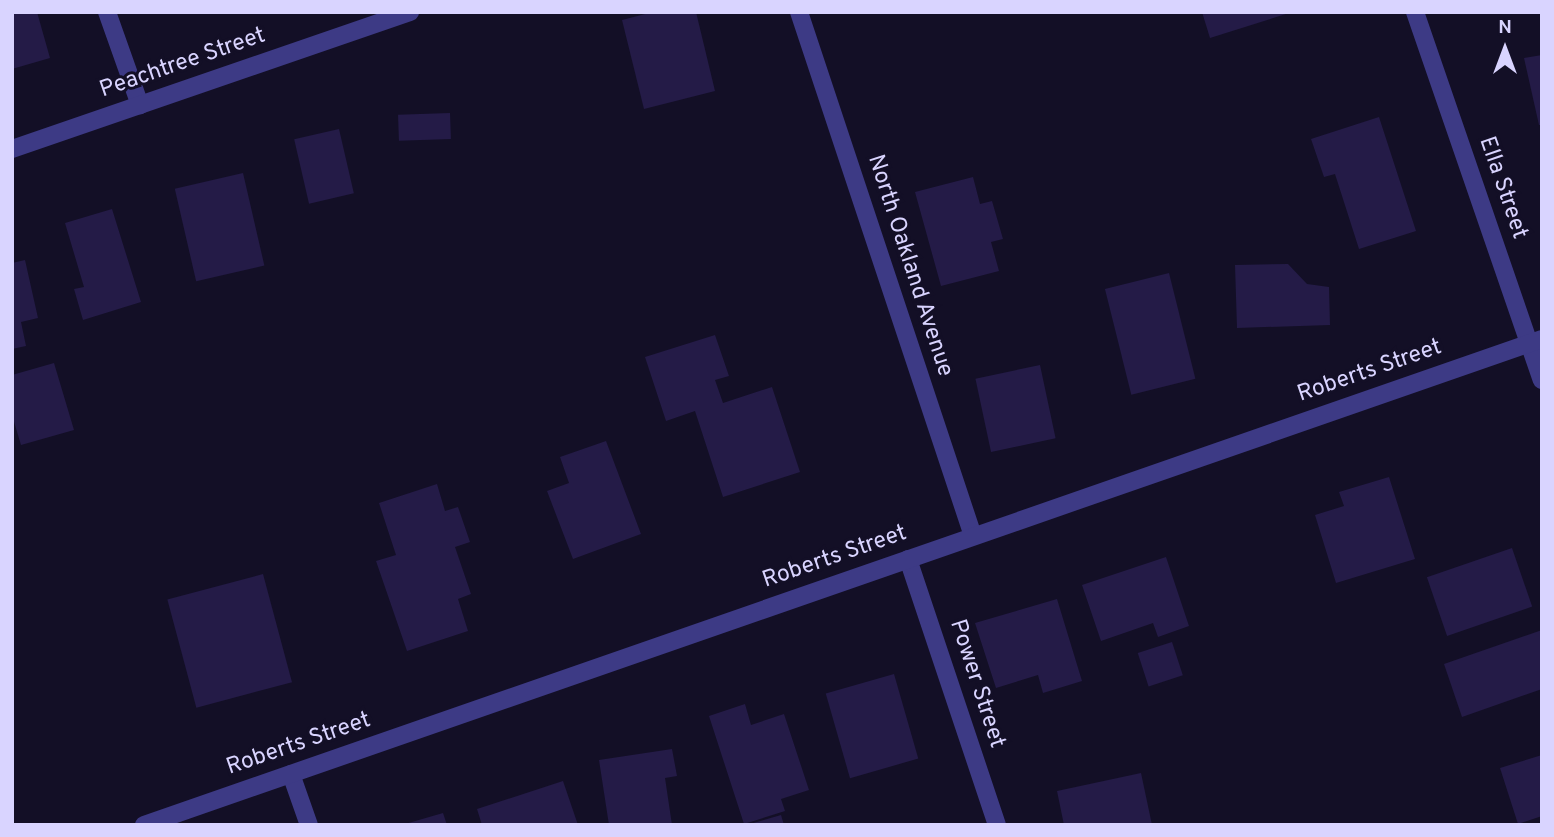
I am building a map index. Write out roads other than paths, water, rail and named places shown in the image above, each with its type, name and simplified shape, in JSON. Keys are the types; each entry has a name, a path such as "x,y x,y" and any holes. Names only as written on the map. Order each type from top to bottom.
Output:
{"street":[{"path":"107,12 140,105"},
{"name":"Peachtree Street","path":"12,149 410,12"},
{"name":"North Oakland Avenue","path":"799,12 973,536"},
{"name":"Ella Street","path":"1415,12 1535,341 1542,380"},
{"name":"Roberts Street","path":"144,825 1535,341"},
{"name":"Power Street","path":"908,559 997,825"},
{"path":"291,774 309,825"}]}
